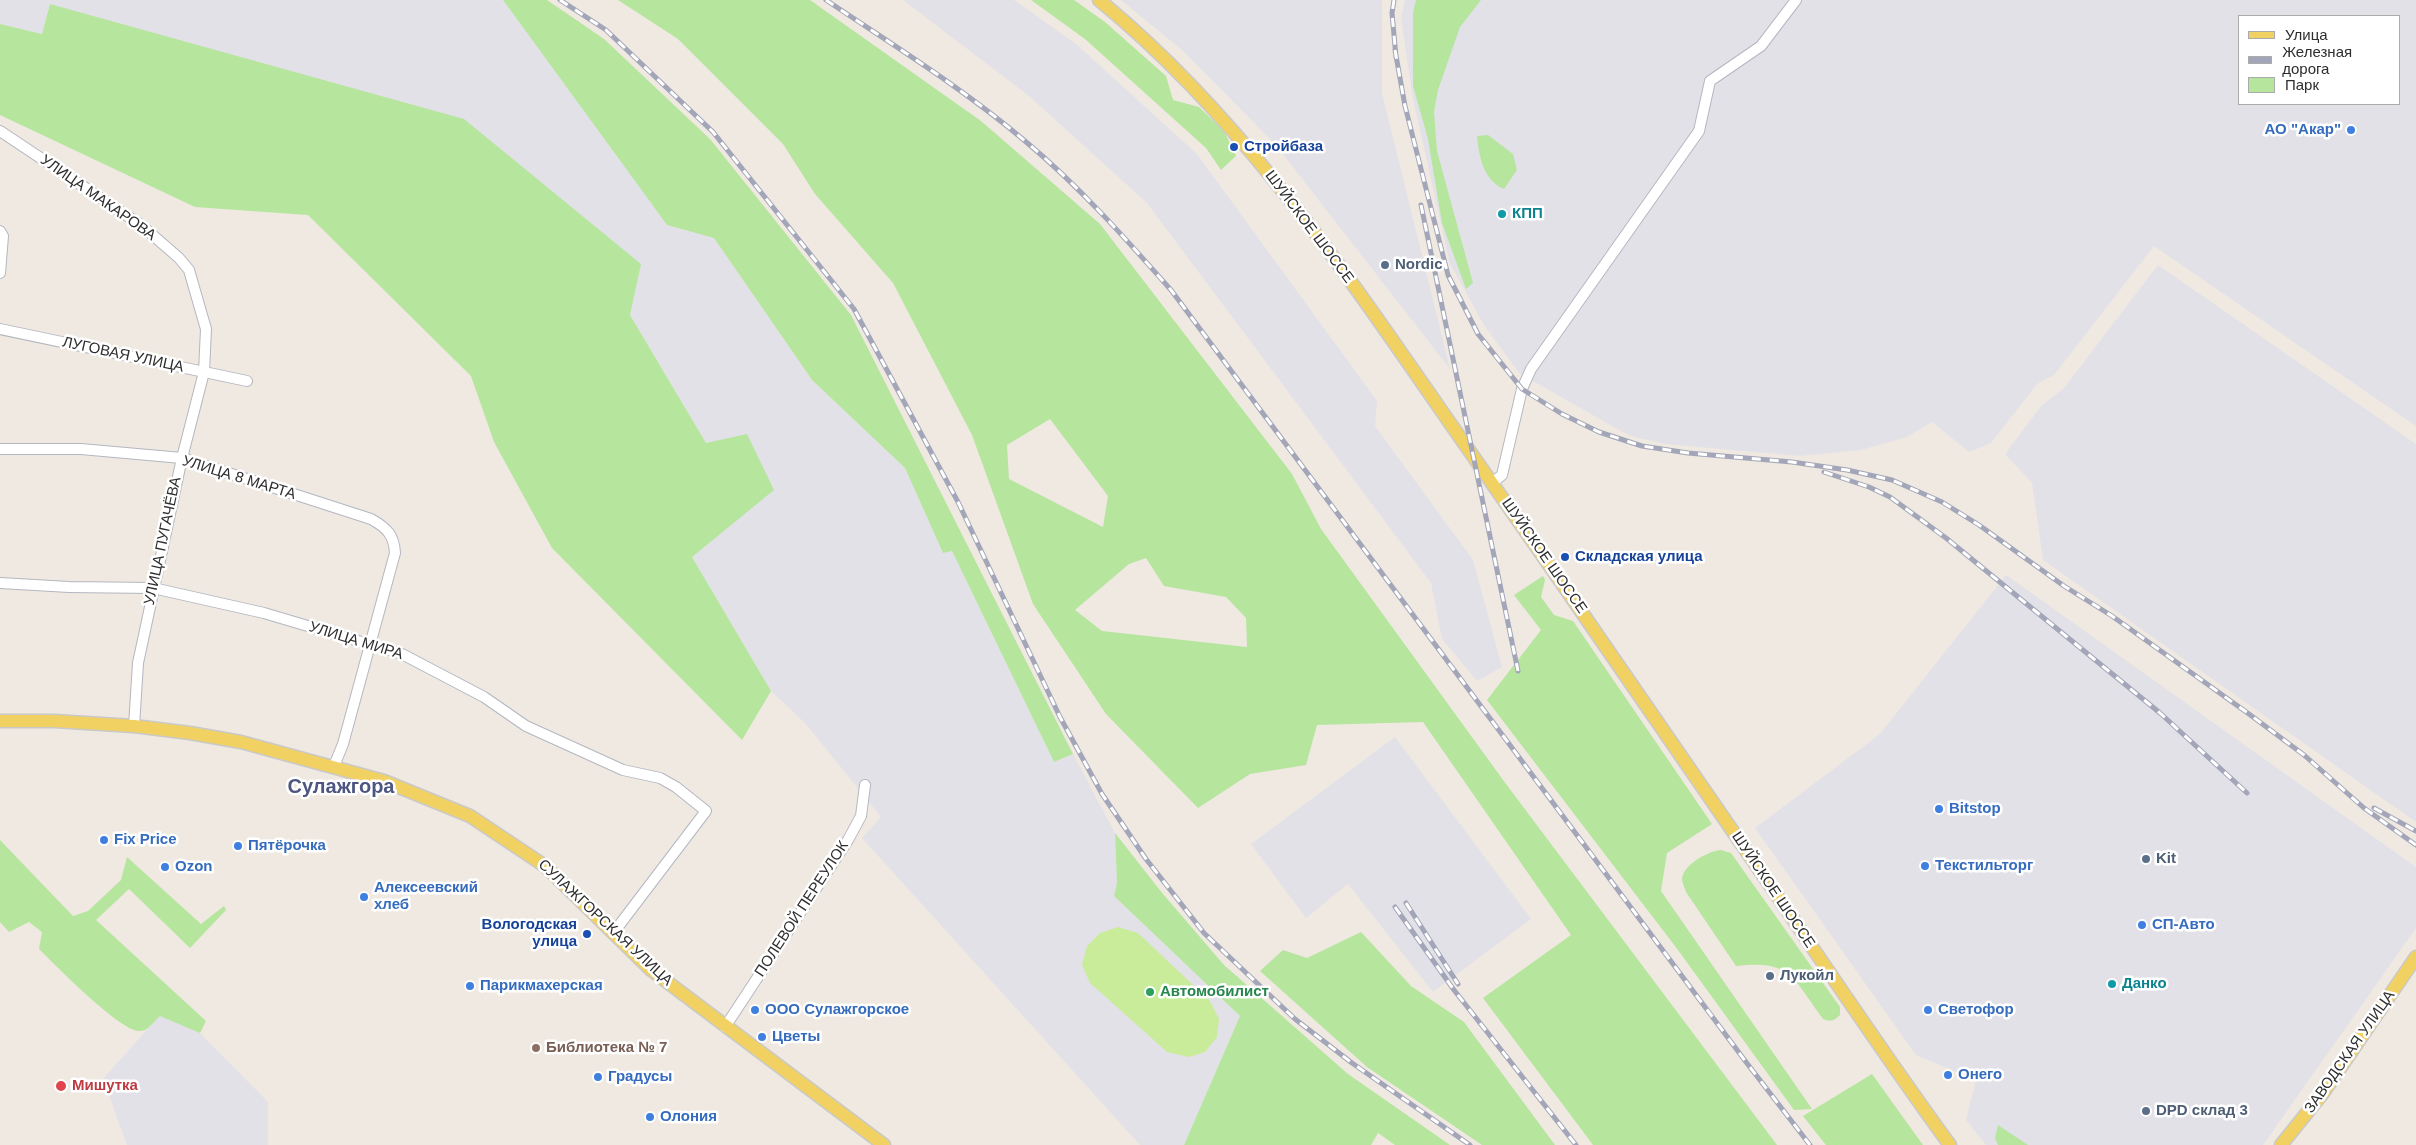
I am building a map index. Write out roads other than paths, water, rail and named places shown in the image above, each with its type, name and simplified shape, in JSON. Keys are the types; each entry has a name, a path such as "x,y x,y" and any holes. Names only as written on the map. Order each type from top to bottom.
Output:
{"main road":[{"name":"ШУЙСКОЕ ШОССЕ","path":"1098,0 1124,21 1205,98 1243,140 1363,299 1950,1145"},
{"name":"СУЛАЖГОРСКАЯ УЛИЦА","path":"0,721 54,721 134,726 190,732 241,742 384,780 470,816 546,866 650,970 884,1145"},
{"name":"ЗАВОДСКАЯ УЛИЦА","path":"2281,1145 2323,1093 2416,956"}],"street":[{"path":"1492,483 1502,475 1522,389 1530,369 1699,131 1710,81 1761,46 1796,0"},
{"name":"УЛИЦА МАКАРОВА","path":"0,130 141,225 179,258 189,270 206,329"},
{"path":"0,231 3,236 0,273"},
{"name":"ЛУГОВАЯ УЛИЦА","path":"0,329 247,382"},
{"name":"УЛИЦА ПУГАЧЁВА","path":"134,726 138,663 182,458 204,372 206,329"},
{"name":"УЛИЦА 8 МАРТА","path":"0,449 81,449 182,458 371,520 383,526 394,540 395,553 369,645"},
{"name":"УЛИЦА МИРА","path":"0,583 69,588 153,588 264,613 402,654 484,697 526,726 623,770 660,778 676,787 706,811 614,932"},
{"path":"334,766 343,744 369,645"},
{"name":"ПОЛЕВОЙ ПЕРЕУЛОК","path":"725,1027 848,840 861,816 865,785"}],"railway":[{"path":"560,0 606,30 713,132 854,309 958,502 1060,717 1102,794 1146,859 1204,933 1295,1019 1352,1063 1470,1145"},
{"path":"826,0 953,85 1025,141 1083,194 1171,290 1746,1062 1810,1145"},
{"path":"1394,0 1392,13 1396,57"},
{"path":"1395,50 1405,106 1448,275 1478,334 1522,389 1562,414 1599,432 1642,446 1688,453 1792,462 1847,470 1892,480 1942,502 1979,525 2064,586 2112,616 2249,714 2304,755 2364,808 2416,845"},
{"path":"1421,205 1518,671"},
{"path":"1824,472 1869,487 1890,497 1946,538 2160,713 2247,793"},
{"path":"2374,808 2416,831"},
{"path":"1406,903 1458,984"},
{"path":"1395,907 1454,990 1576,1145"}],"place":[{"name":"АО \"Акар\"","path":"2351,130"},
{"name":"Стройбаза","path":"1234,147"},
{"name":"КПП","path":"1502,214"},
{"name":"Nordic","path":"1385,265"},
{"name":"Складская улица","path":"1565,557"},
{"name":"Bitstop","path":"1939,809"},
{"name":"Fix Price","path":"104,840"},
{"name":"Пятёрочка","path":"238,846"},
{"name":"Kit","path":"2146,859"},
{"name":"Текстильторг","path":"1925,866"},
{"name":"Ozon","path":"165,867"},
{"name":"Алексеевский хлеб","path":"364,897"},
{"name":"СП-Авто","path":"2142,925"},
{"name":"Вологодская улица","path":"587,934"},
{"name":"Лукойл","path":"1770,976"},
{"name":"Данко","path":"2112,984"},
{"name":"Парикмахерская","path":"470,986"},
{"name":"Автомобилист","path":"1150,992"},
{"name":"ООО Сулажгорское","path":"755,1010"},
{"name":"Светофор","path":"1928,1010"},
{"name":"Цветы","path":"762,1037"},
{"name":"Библиотека № 7","path":"536,1048"},
{"name":"Онего","path":"1948,1075"},
{"name":"Градусы","path":"598,1077"},
{"name":"Мишутка","path":"61,1086"},
{"name":"DPD склад 3","path":"2146,1111"},
{"name":"Олония","path":"650,1117"}],"district":[{"name":"Сулажгора","path":"341,787"}]}
